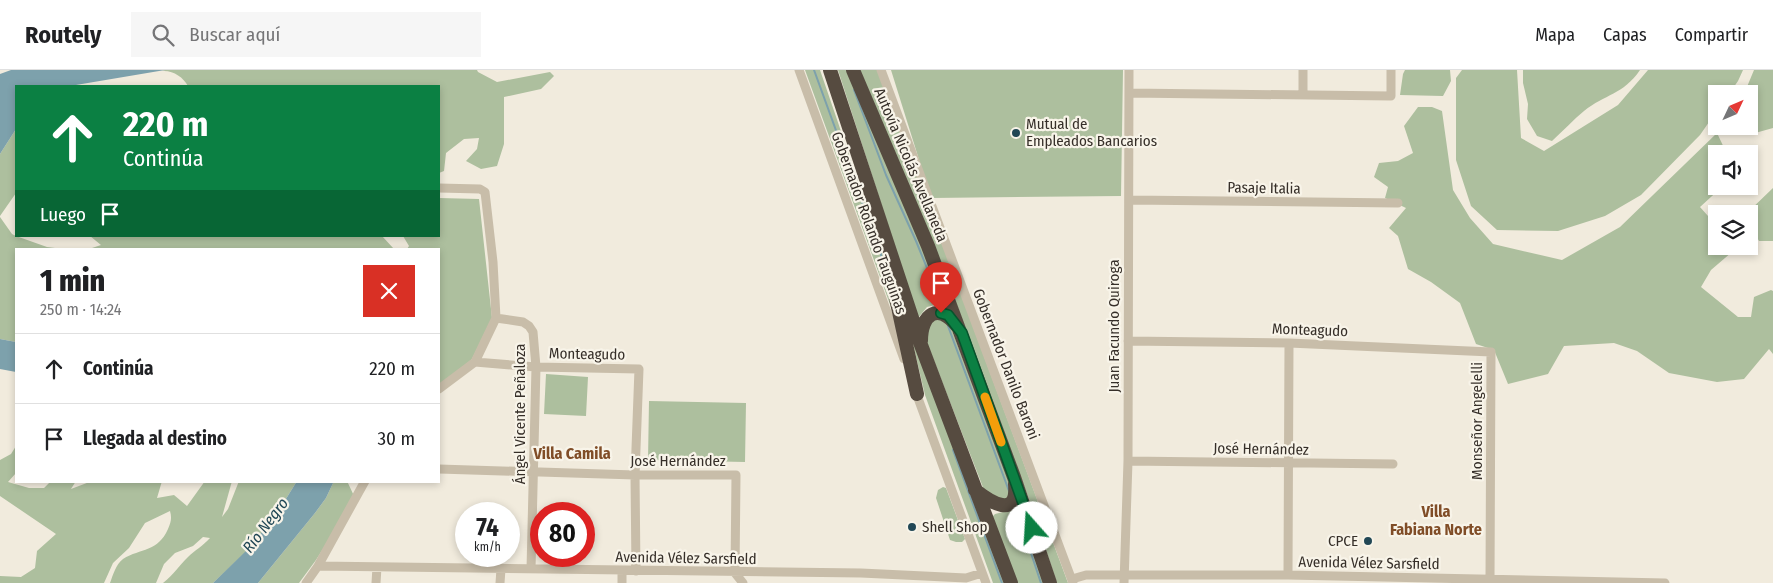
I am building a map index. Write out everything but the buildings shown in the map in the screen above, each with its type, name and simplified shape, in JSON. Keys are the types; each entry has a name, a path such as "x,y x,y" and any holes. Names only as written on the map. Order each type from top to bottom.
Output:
{"highway":[{"name":"Autovía Nicolás Avellaneda","path":"853,70 928,246 962,333 1050,583"},
{"path":"831,74 921,345 1011,583"},
{"path":"878,217 917,394"},
{"path":"921,345 923,324 928,316 934,313 948,315 962,333"},
{"path":"974,489 994,504 1001,506 1012,501 1016,493 1014,477"}],"street":[{"name":"Gobernador Rolando Tauguinas","path":"799,70 986,583"},
{"name":"Gobernador Danilo Baroni","path":"881,70 1072,581"},
{"name":"Juan Facundo Quiroga","path":"1124,579 1128,461 1129,70"},
{"path":"1303,70 1303,95"},
{"path":"1129,93 1391,96 1391,70"},
{"path":"440,188 480,189 487,196 496,318 475,362 440,388"},
{"name":"Pasaje Italia","path":"1129,200 1398,203"},
{"name":"Ángel Vicente Peñaloza","path":"496,318 523,322 533,332 536,367 535,471 531,569"},
{"name":"Monteagudo","path":"1128,341 1289,343 1491,352"},
{"path":"1288,575 1289,343"},
{"name":"Monseñor Angelelli","path":"1490,579 1491,352"},
{"name":"Monteagudo","path":"475,362 536,367 639,369 636,475"},
{"name":"José Hernández","path":"1128,461 1393,464"},
{"name":"José Hernández","path":"440,469 636,475 736,475 735,573"},
{"path":"636,475 636,571"},
{"path":"306,583 318,566 364,483"},
{"name":"Avenida Vélez Sarsfield","path":"318,566 735,573 861,578 966,578 982,573"},
{"path":"376,583 377,567"},
{"path":"500,569 500,583"},
{"path":"622,571 622,583"},
{"path":"735,573 743,583"},
{"name":"Avenida Vélez Sarsfield","path":"1072,581 1086,576 1124,579 1288,575 1665,583"}],"green space":[{"path":"477,70 497,82 550,72 554,76 541,89 504,97 504,144 497,166 481,169 466,161 477,149 479,138 464,139 446,153 444,171 440,173 440,85 187,85 177,75 162,71"},
{"path":"805,70 820,70 881,248 913,368"},
{"path":"838,70 847,70 924,245 943,303 927,307 918,318"},
{"path":"860,70 878,70 1068,583 1057,583 1029,499 942,265"},
{"name":"Mutual de Empleados Bancarios","path":"891,70 1123,70 1121,196 931,198"},
{"path":"1405,70 1450,70 1451,81 1443,96 1400,95"},
{"path":"1462,70 1517,70 1521,138 1544,151 1618,105 1648,70 1743,70 1735,85 1708,85 1708,124 1700,135 1641,195 1605,216 1558,231 1497,230 1471,206 1456,160 1456,78"},
{"path":"1523,70 1640,70 1627,85 1592,105 1552,141 1537,136 1527,119 1528,104 1523,83"},
{"path":"1754,70 1773,70 1773,128 1758,132 1758,85 1748,85"},
{"path":"1418,107 1432,107 1442,111 1453,190 1470,218 1493,244 1562,260 1620,227 1715,135 1718,135 1723,145 1708,145 1708,195 1713,195 1700,207 1708,216 1708,255 1728,255 1711,270 1701,287 1738,317 1751,317 1754,297 1771,290 1773,291 1773,354 1769,349 1744,379 1717,382 1669,373 1637,351 1614,343 1564,346 1548,374 1508,384 1494,350 1476,344 1460,303 1431,282 1408,269 1398,236 1389,228 1406,208 1385,198 1388,187 1374,177 1379,163 1398,161 1413,153 1404,126"},
{"path":"15,131 15,194 0,216 0,154"},
{"path":"1773,188 1773,241 1759,241 1758,239 1758,205 1755,205"},
{"path":"440,198 479,199 492,318 472,359 440,387 440,248 408,248 409,246 404,237 440,237"},
{"path":"0,217 15,237 55,248 15,248 15,342 0,339"},
{"path":"91,237 383,237 393,248 92,248 101,245"},
{"path":"906,314 1007,583 993,583 925,395"},
{"path":"932,318 949,323 1010,481 1011,492 1004,501 986,495 924,335"},
{"path":"546,374 588,377 586,416 544,414"},
{"path":"649,401 746,403 745,462 648,460"},
{"path":"15,448 15,474 8,482 29,488 44,488 49,483 75,483 71,489 87,483 161,483 157,498 174,495 187,506 204,483 231,483 222,517 228,509 238,483 296,483 276,515 248,550 213,583 163,583 210,538 203,537 193,546 175,553 164,564 156,583 110,583 123,559 154,546 164,536 170,522 170,511 145,523 129,548 113,563 104,583 0,583 0,576 21,577 35,568 37,551 56,534 0,496 0,460 11,454"},
{"path":"333,483 348,483 355,498 316,560 299,583 258,583 315,513 326,498"},
{"path":"943,487 946,488 965,539 962,542 950,540 936,498 938,490"},
{"path":"1016,499 1046,583 1017,583 992,517 995,514 1007,511"}],"water":[{"path":"11,70 165,70 76,85 15,85 15,131 0,154 0,74"},
{"path":"0,339 15,342 15,372 0,369"},
{"path":"296,483 333,483 326,498 315,513 258,583 213,583 247,550 276,515"}],"waterway":[{"path":"814,70 881,254 882,266"},
{"path":"854,90 886,175 940,300"},
{"path":"948,326 1009,491"},
{"path":"953,450 1002,583"},
{"path":"1015,505 1041,583"}],"slow traffic":[{"path":"985,397 1001,442"}],"place":[{"name":"Mutual de Empleados Bancarios","path":"1016,133"},
{"name":"Shell Shop","path":"912,527"},
{"name":"CPCE","path":"1368,541"}],"district":[{"name":"Villa Camila","path":"572,453"},
{"name":"Villa Fabiana Norte","path":"1436,520"}],"route":[{"path":"941,313 948,315 962,333 1032,528"}],"water label":[{"name":"Río Negro","path":"265,525"}]}
